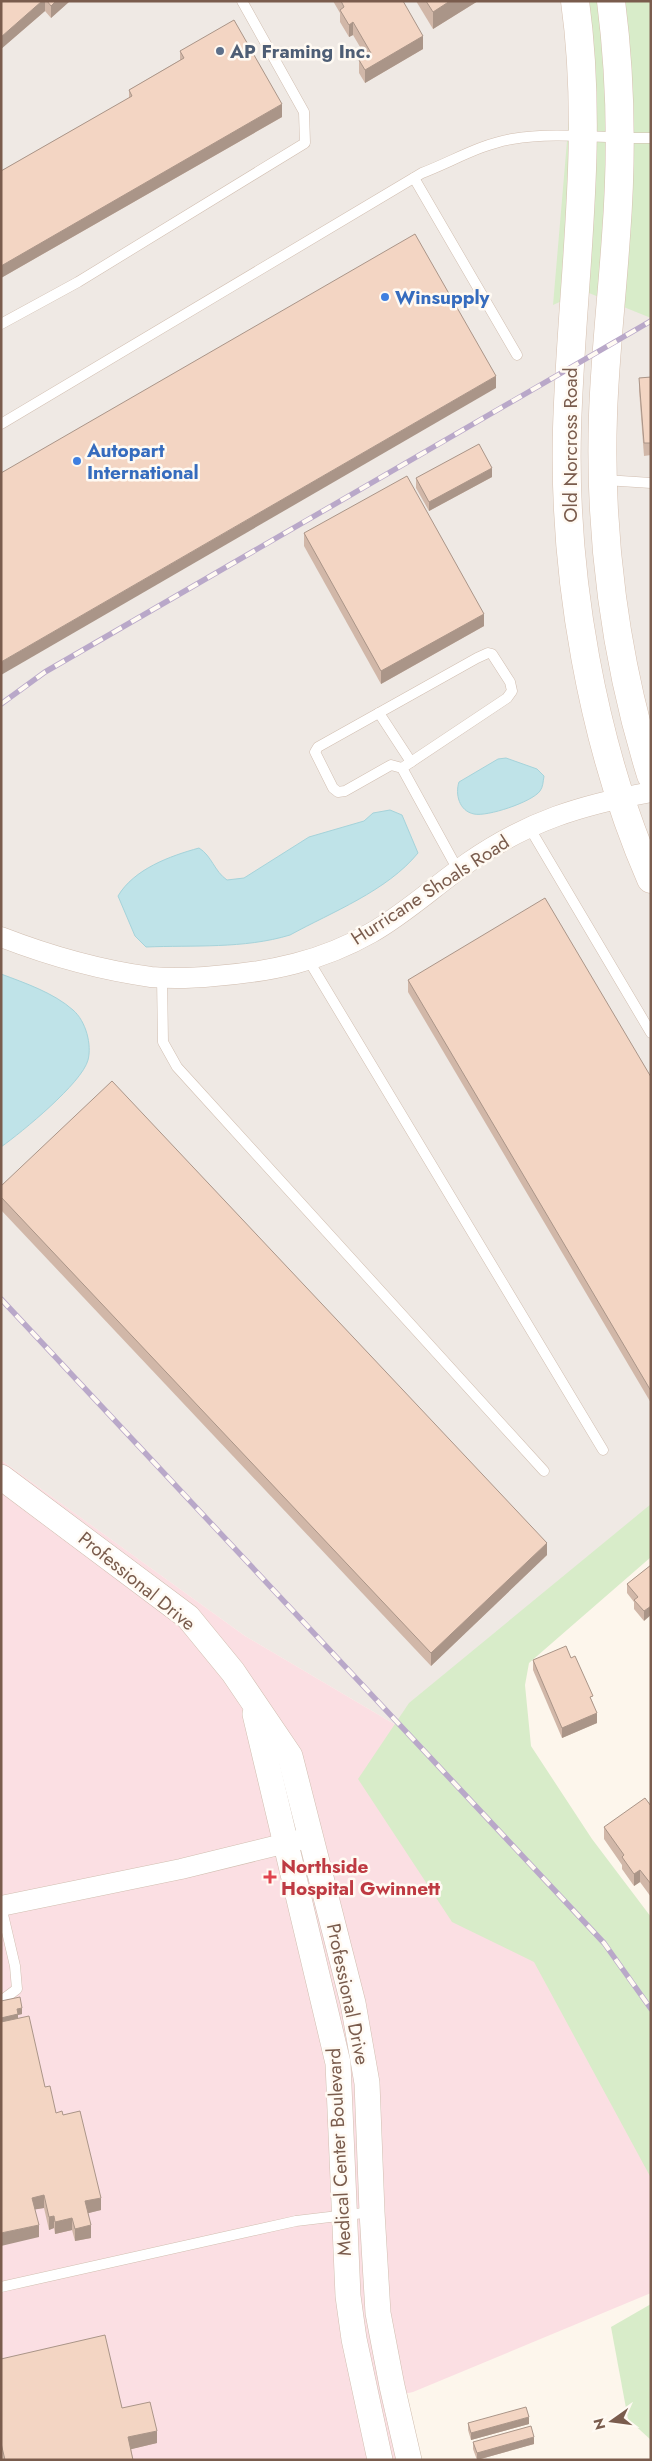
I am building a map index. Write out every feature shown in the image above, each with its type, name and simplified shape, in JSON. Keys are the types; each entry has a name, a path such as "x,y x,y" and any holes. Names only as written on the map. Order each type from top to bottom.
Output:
{"main road":[{"name":"Old Norcross Road","path":"575,1 583,86 584,136 580,234 570,368 567,495 573,569 588,666 600,720 622,798 651,879"},
{"name":"Old Norcross Road","path":"611,1 618,83 619,139 616,233 603,416 604,508 615,615 630,694 651,775"}],"street":[{"name":"Hurricane Shoals Road","path":"1,937 44,954 162,977 195,978 266,971 308,960 372,933 458,870 494,846 530,827 576,808 651,792"},
{"name":"Professional Drive","path":"1,1476 188,1617 223,1658 290,1756 353,2003 368,2083 372,2212 378,2313 409,2460"},
{"name":"Medical Center Boulevard","path":"252,1700 338,2062 348,2296 354,2339 380,2460"},
{"path":"1,1906 181,1869 285,1842 312,1837"}],"lane":[{"path":"1,324 78,282 305,144 304,112 242,1"},
{"path":"1,424 414,178 494,144 511,139 584,136 619,139 651,138"},
{"path":"414,178 517,355"},
{"path":"604,480 651,483"},
{"path":"402,768 507,698 512,691 510,682 492,654 488,653 379,713 318,747 315,752 333,788 338,792 345,791 391,765 402,768 458,870"},
{"path":"379,713 411,762"},
{"path":"530,827 651,1033"},
{"path":"308,960 603,1450"},
{"path":"162,977 163,1042 177,1067 544,1471"},
{"path":"1,1906 17,1989 1,2001"},
{"path":"1,2287 296,2220 372,2212"}],"shaded area":[{"path":"1,1 579,1 651,262 651,1551 428,1744 245,1636 1,1460"},
{"name":"Northside Hospital Gwinnett","path":"1,1460 245,1636 428,1744 651,2011 651,2293 413,2392 390,2397 404,2460 1,2460"}],"green space":[{"path":"579,1 651,1 651,318 584,291 553,305"},
{"path":"651,1504 651,1557 529,1663 525,1685 531,1746 592,1839 651,1917 651,2178 534,1962 452,1922 358,1779 409,1703"},
{"path":"651,2304 651,2440 628,2419 611,2327"}],"water":[{"path":"506,758 537,769 544,776 540,791 528,800 498,811 480,814 469,812 459,801 459,782 498,759"},
{"path":"390,810 402,815 418,853 391,879 375,890 290,935 255,942 218,946 146,947 135,936 118,896 133,878 143,871 188,851 199,848 227,880 244,878 309,837 364,821 373,813"},
{"path":"1,974 48,994 73,1010 85,1027 89,1054 83,1070 63,1094 1,1147"}],"building":[{"path":"1,1 42,1 1,37"},
{"path":"47,1 56,1 51,6"},
{"path":"341,1 403,1 423,36 365,70 359,60 371,53 353,22 349,25 340,10 344,7"},
{"path":"426,1 450,1 433,12"},
{"path":"234,20 282,104 1,266 1,171 132,96 129,90 184,58 180,51"},
{"path":"415,234 496,376 1,662 1,473"},
{"path":"651,377 651,443 644,443 639,378"},
{"path":"479,444 492,468 429,502 416,478"},
{"path":"407,476 484,614 381,671 304,533"},
{"path":"545,898 651,1077 651,1391 408,980"},
{"path":"112,1081 547,1543 431,1653 1,1197 1,1186"},
{"path":"651,1565 651,1606 644,1611 634,1600 638,1597 627,1584"},
{"path":"566,1646 571,1658 575,1656 593,1696 590,1697 597,1713 562,1728 533,1660"},
{"path":"645,1798 651,1806 651,1884 640,1870 634,1874 622,1857 624,1855 604,1827"},
{"path":"20,1997 22,2008 17,2009 18,2014 1,2018 1,2001"},
{"path":"29,2016 45,2087 50,2086 56,2113 62,2111 63,2115 80,2111 101,2198 85,2201 91,2225 75,2229 72,2218 55,2222 54,2216 49,2217 44,2195 32,2198 39,2225 1,2233 1,2022"},
{"path":"105,2335 122,2408 150,2402 157,2431 128,2437 133,2460 5,2460 1,2443 1,2359"},
{"path":"526,2407 529,2417 471,2433 468,2423"},
{"path":"531,2426 534,2437 477,2453 473,2442"}],"railway":[{"path":"1,704 45,672 651,321"},
{"path":"1,1299 604,1943 651,2009"}],"place":[{"name":"AP Framing Inc.","path":"220,51"},
{"name":"Winsupply","path":"385,297"},
{"name":"Autopart International","path":"77,461"},
{"name":"Northside Hospital Gwinnett","path":"270,1877"}]}
